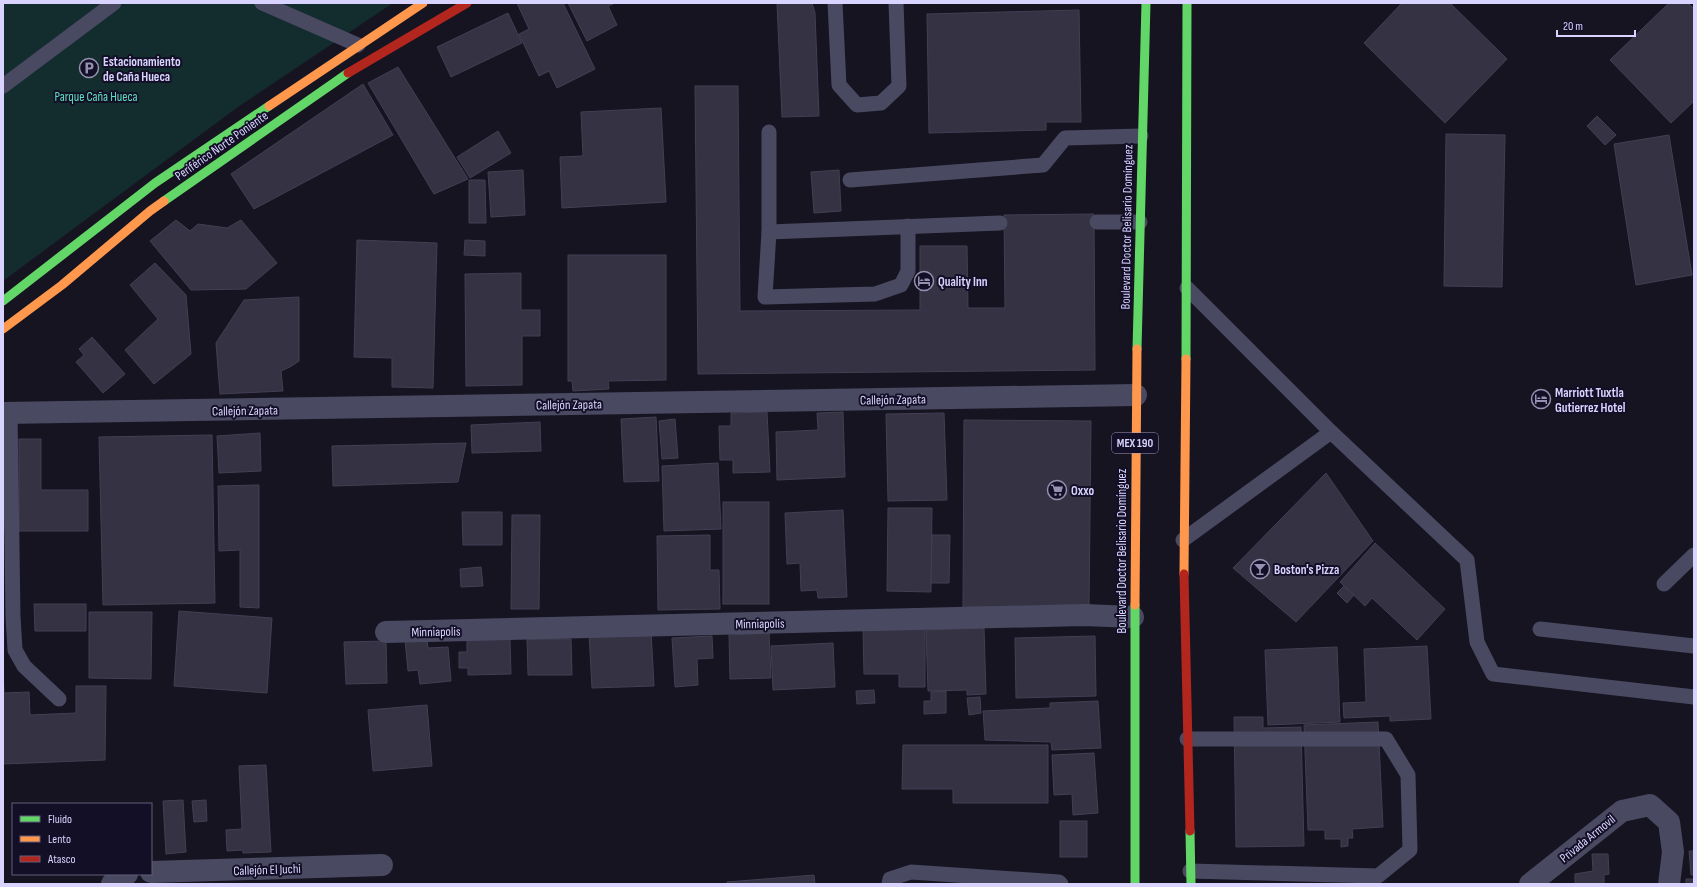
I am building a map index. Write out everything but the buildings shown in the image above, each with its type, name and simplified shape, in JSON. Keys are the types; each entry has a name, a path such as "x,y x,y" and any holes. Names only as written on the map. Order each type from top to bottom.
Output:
{"main road":[{"name":"Periférico Norte Poniente","path":"3,301 155,183 358,45 423,3"},
{"name":"Periférico Norte Poniente","path":"3,329 62,285 156,206 342,76 468,3"},
{"name":"Boulevard Doctor Belisario Domínguez","path":"1135,884 1133,617 1141,136 1146,3"},
{"path":"1187,3 1187,288 1183,540 1190,878"}],"street":[{"name":"Callejón Zapata","path":"7,413 1136,395"},
{"name":"Minniapolis","path":"386,632 1084,615 1133,617"},
{"name":"Privada Armovil","path":"1530,884 1622,811 1650,805 1669,822 1673,852 1669,884"},
{"name":"Callejón El Juchi","path":"152,872 382,865"},
{"path":"112,884 117,877 124,875"}],"lane":[{"path":"3,86 114,3"},
{"path":"262,3 358,45"},
{"path":"834,3 839,85 856,105 881,104 900,86 896,3"},
{"path":"769,132 769,232 766,297 875,294 901,285 908,271 908,226"},
{"path":"850,180 1043,165 1065,138 1141,136"},
{"path":"1097,222 1140,222"},
{"path":"769,232 1000,223"},
{"path":"1187,288 1331,432 1467,560 1477,642 1493,674 1694,697"},
{"path":"7,413 15,650 24,666 59,699"},
{"path":"1183,540 1331,432"},
{"path":"1664,584 1694,555"},
{"path":"1540,629 1694,646"},
{"path":"1188,740 1386,739 1408,775 1410,850 1378,876 1190,878"},
{"path":"889,884 890,879 911,872 1059,882 1062,884"}],"green space":[{"name":"Parque Caña Hueca","path":"3,3 393,3 238,107 3,281"}],"traffic: fast":[{"path":"1137,349 1146,3"},
{"path":"1186,359 1187,3"},
{"path":"164,201 348,73"},
{"path":"3,301 155,183 269,106"},
{"path":"1135,605 1135,884"},
{"path":"1190,831 1191,884"}],"traffic: slow":[{"path":"269,106 423,3"},
{"path":"3,329 62,285 164,201"},
{"path":"1135,605 1137,349"},
{"path":"1184,574 1186,359"}],"traffic: jam":[{"path":"348,73 467,3"},
{"path":"1184,574 1190,831"}],"place":[{"name":"Estacionamiento de Caña Hueca","path":"89,68"},
{"name":"Quality Inn","path":"924,281"},
{"name":"Marriott Tuxtla Gutierrez Hotel","path":"1541,399"},
{"name":"Oxxo","path":"1057,490"},
{"name":"Boston's Pizza","path":"1260,569"}]}
